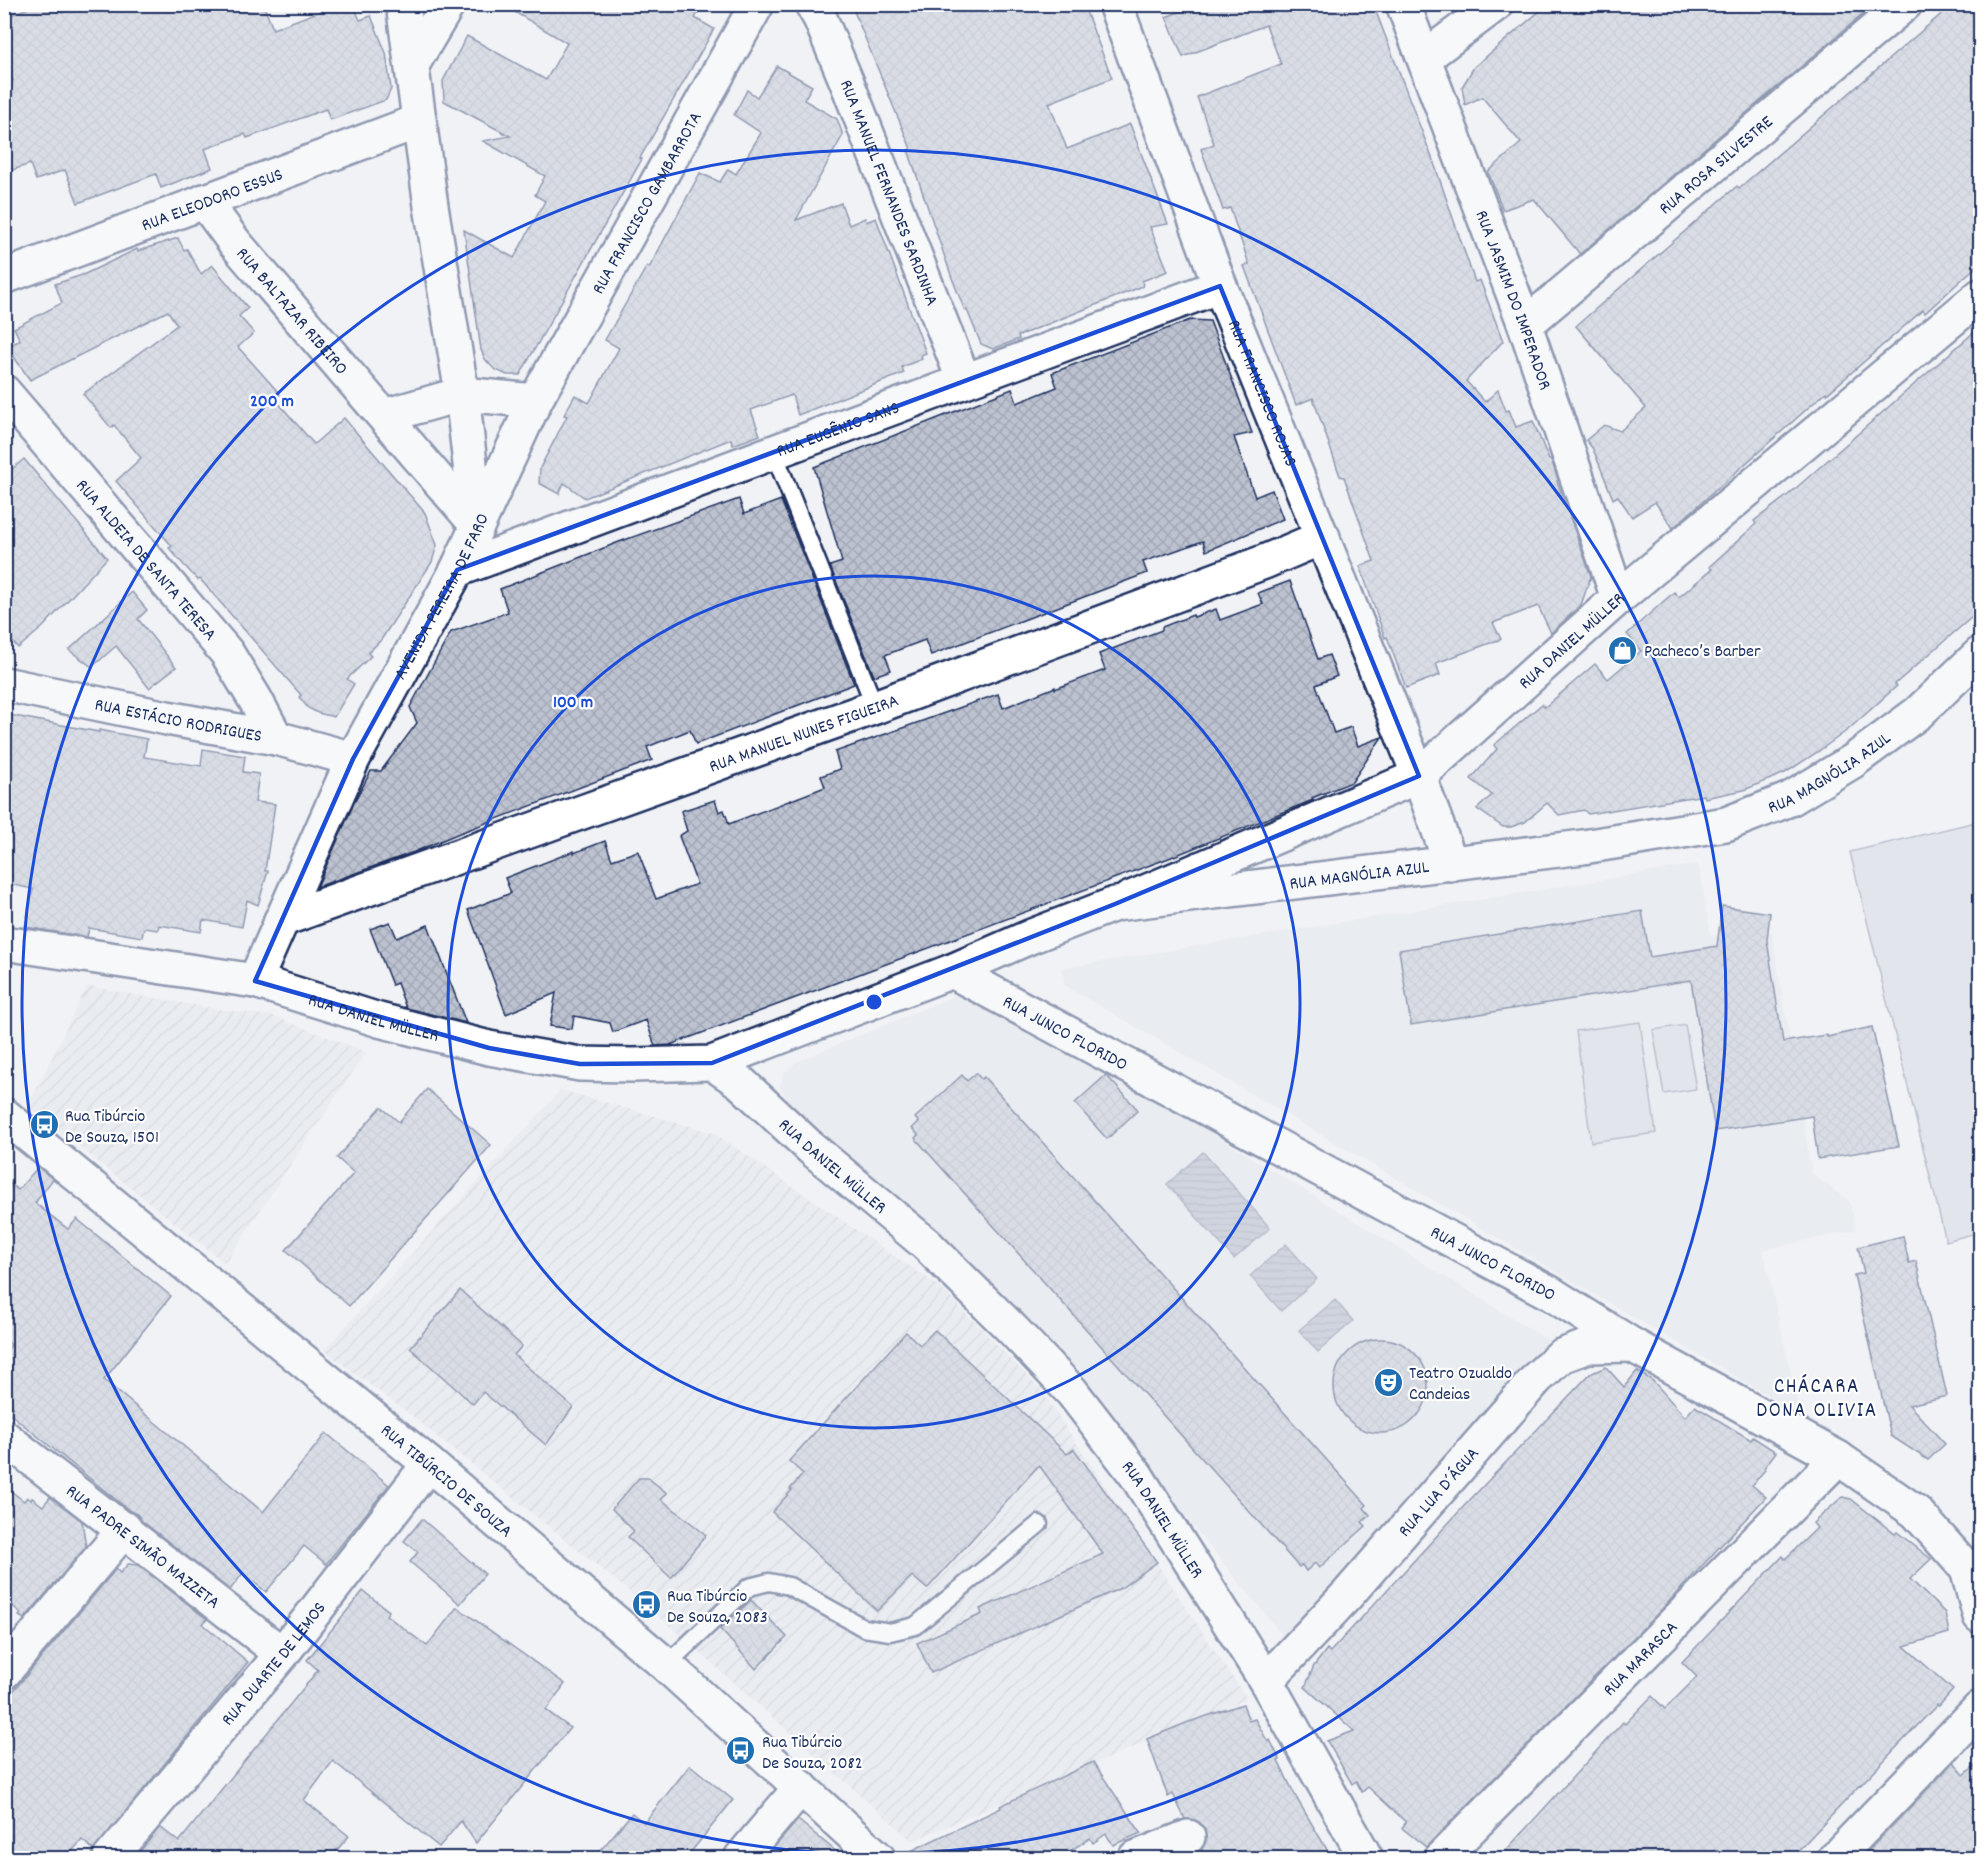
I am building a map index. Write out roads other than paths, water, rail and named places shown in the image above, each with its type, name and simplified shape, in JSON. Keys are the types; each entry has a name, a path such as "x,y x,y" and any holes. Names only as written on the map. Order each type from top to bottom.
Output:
{"street":[{"name":"AVENIDA PEREIRA DE FARO","path":"255,981 353,759 456,570 477,525 462,394 431,206 403,4"},
{"path":"412,65 448,4"},
{"name":"RUA FRANCISCO GAMBARROTA","path":"477,525 535,400 757,4"},
{"name":"RUA MANUEL FERNANDES SARDINHA","path":"812,4 848,85 964,381"},
{"name":"RUA FRANCISCO ROJAS","path":"1115,4 1220,286 1419,776 1451,864"},
{"name":"RUA JASMIM DO IMPERADOR","path":"1403,4 1526,325 1618,598"},
{"path":"1424,58 1496,4"},
{"name":"RUA ROSA SILVESTRE","path":"1526,325 1905,4"},
{"name":"RUA ELEODORO ESSUS","path":"4,277 420,121"},
{"name":"RUA BALTAZAR RIBEIRO","path":"204,201 235,243 477,525"},
{"name":"RUA EUGÊNIO SANS","path":"456,570 1220,286"},
{"name":"RUA DANIEL MÜLLER","path":"1115,904 1419,776 1618,598 1980,296"},
{"name":"RUA ALDEIA DE SANTA TERESA","path":"4,392 227,653 276,738"},
{"path":"384,416 462,394 535,400"},
{"name":"RUA MANUEL NUNES FIGUEIRA","path":"281,920 875,707 1264,562 1323,537"},
{"name":"RUA MAGNÓLIA AZUL","path":"712,1063 952,971 1032,936 1115,904 1583,847 1726,824 1790,799 1853,761 1918,712 1980,654"},
{"name":"RUA ESTÁCIO RODRIGUES","path":"4,684 276,738 353,759"},
{"name":"RUA DANIEL MÜLLER","path":"4,943 255,981 379,1020 489,1048 580,1064 712,1063 740,1082 811,1148 926,1244 1072,1392 1136,1475 1266,1681 1366,1858"},
{"name":"RUA JUNCO FLORIDO","path":"952,971 1550,1293 1632,1345 1838,1458 1916,1512 1974,1562 1980,1616"},
{"name":"RUA TIBÚRCIO DE SOUZA","path":"4,1115 429,1464 666,1665 878,1858"},
{"name":"RUA LUA D´ÁGUA","path":"1266,1681 1348,1594 1537,1378 1562,1356 1588,1346 1632,1345"},
{"name":"RUA PADRE SIMÃO MAZZETA","path":"4,1437 125,1529 282,1654"},
{"name":"RUA MARASCA","path":"1441,1858 1838,1458"},
{"name":"RUA DUARTE DE LEMOS","path":"110,1858 282,1654 429,1464"},
{"path":"4,1672 125,1529"},
{"path":"1835,1858 1980,1708"},
{"path":"741,1858 801,1787"},
{"path":"1135,1858 1188,1837"}],"lane":[{"path":"774,453 875,707"},
{"path":"666,1665 749,1587 769,1582 789,1586 864,1628 890,1632 915,1626 1039,1524"}],"water":[{"path":"1203,1152 1270,1228 1234,1259 1167,1184"},
{"path":"1286,1244 1317,1279 1281,1311 1250,1276"},
{"path":"1335,1300 1353,1321 1318,1352 1299,1330"}],"place":[{"name":"Pacheco’s Barber","path":"1623,650"},
{"name":"Rua Tibúrcio De Souza, 1501","path":"44,1125"},
{"name":"Teatro Ozualdo Candeias","path":"1388,1382"},
{"name":"Rua Tibúrcio De Souza, 2083","path":"646,1605"},
{"name":"Rua Tibúrcio De Souza, 2082","path":"741,1751"}],"district":[{"name":"CHÁCARA DONA OLIVIA","path":"1817,1397"}]}
